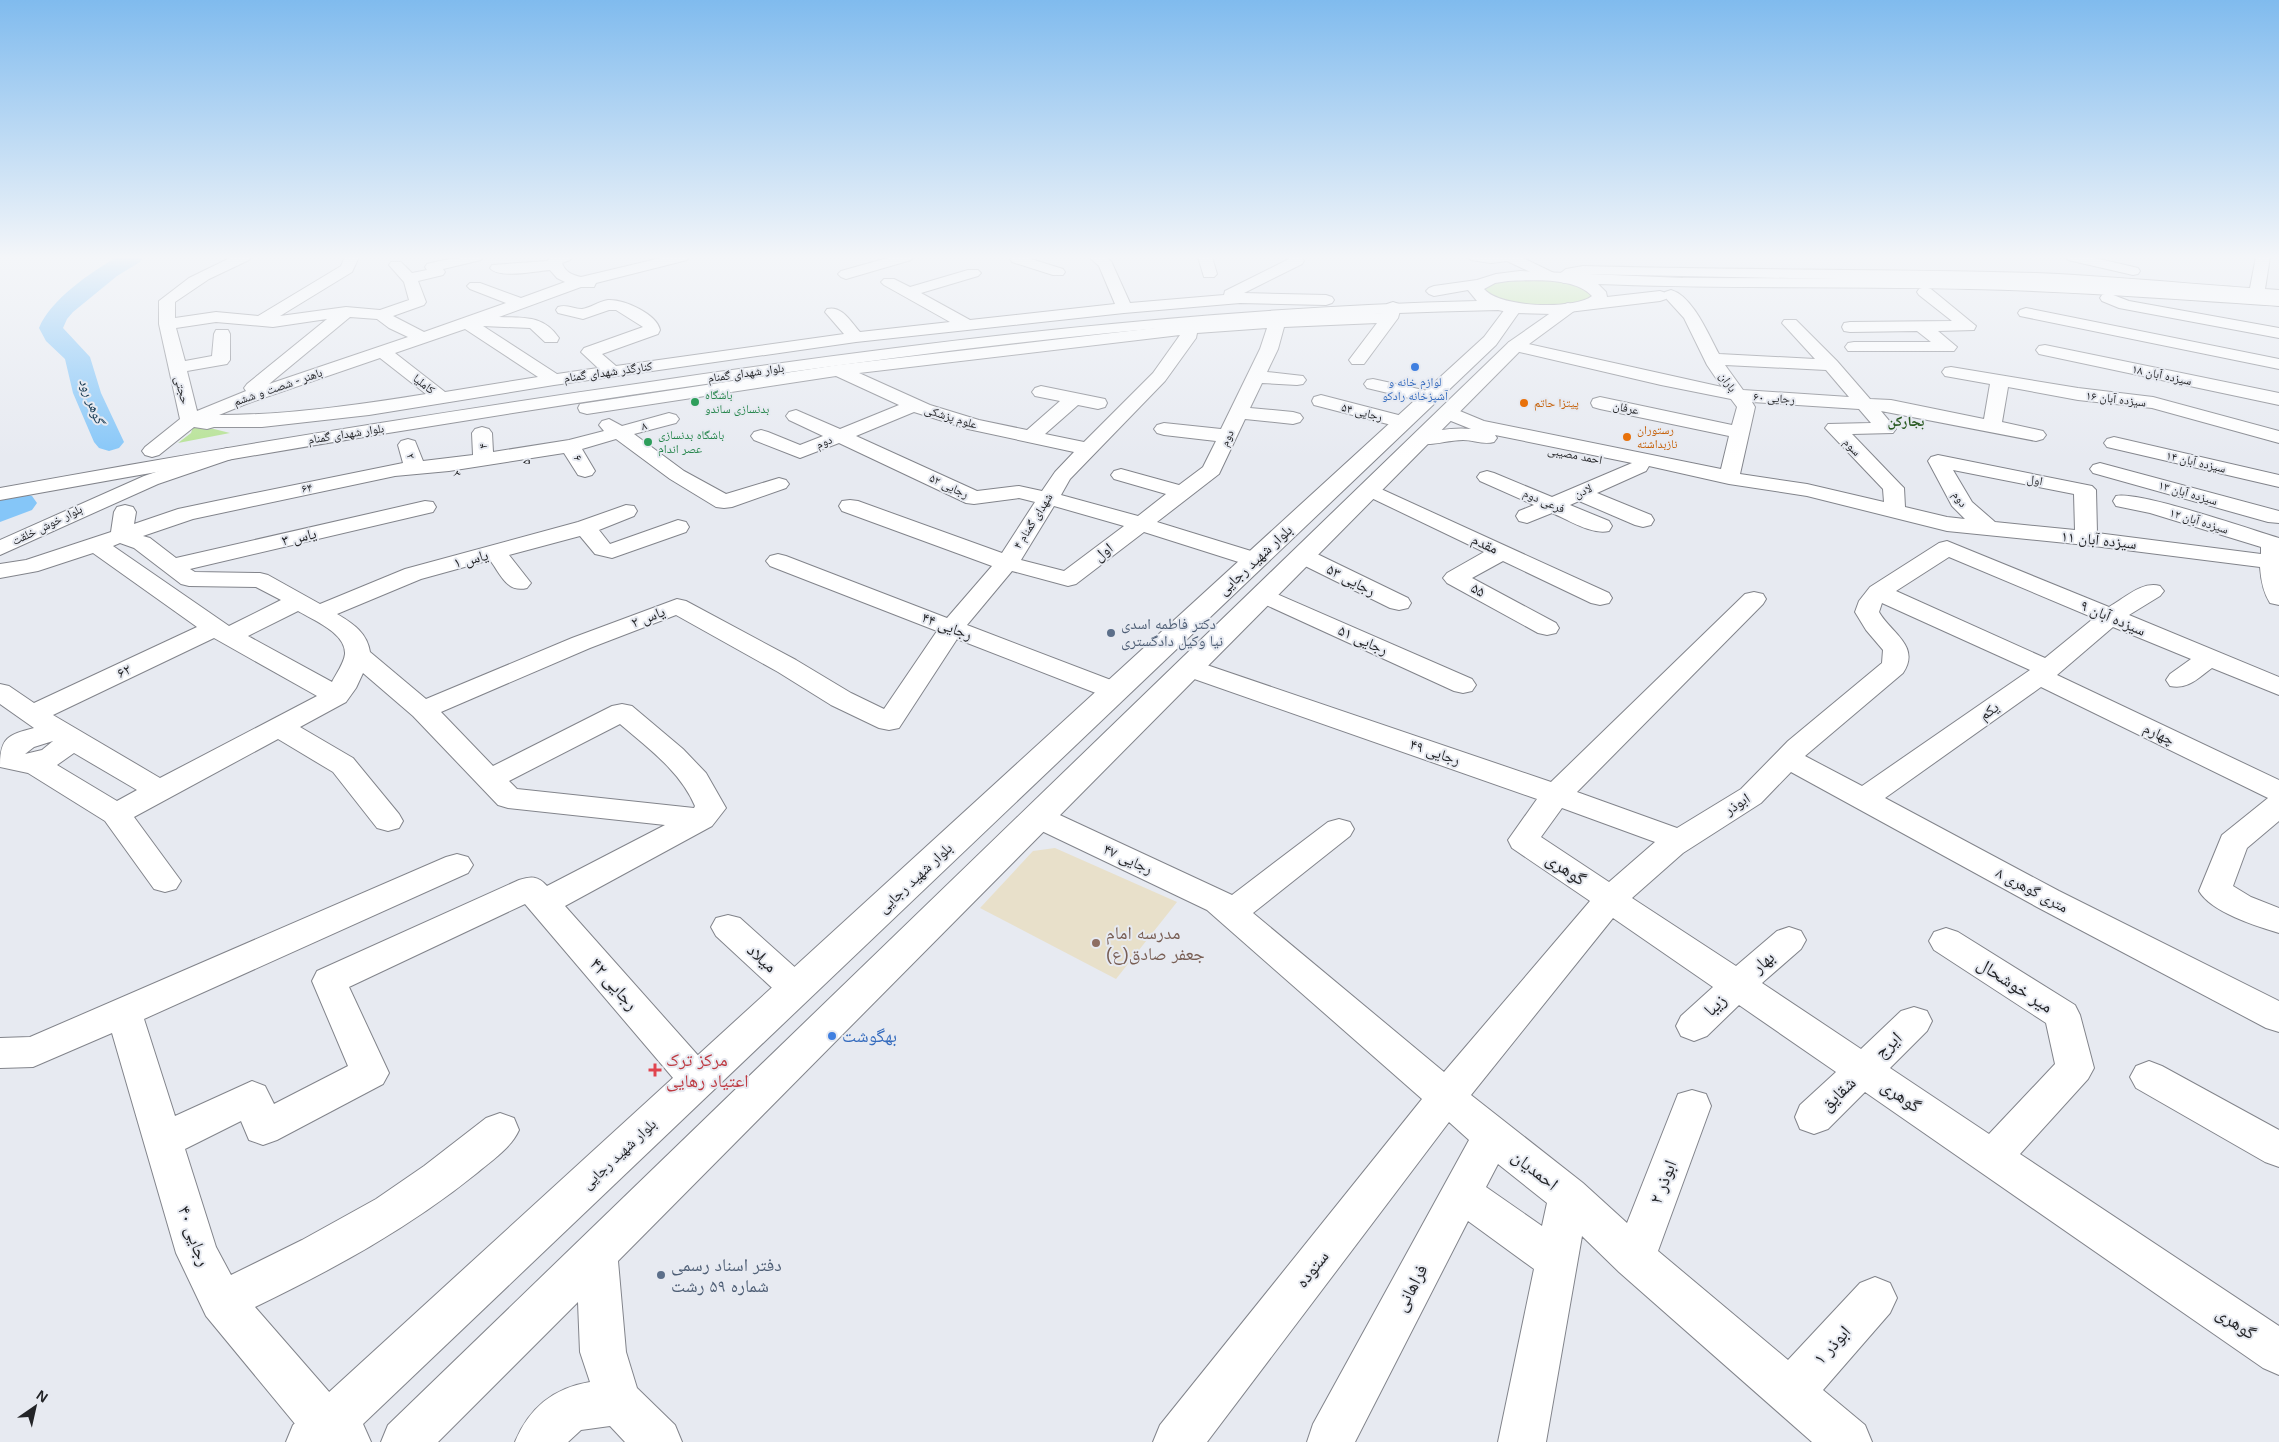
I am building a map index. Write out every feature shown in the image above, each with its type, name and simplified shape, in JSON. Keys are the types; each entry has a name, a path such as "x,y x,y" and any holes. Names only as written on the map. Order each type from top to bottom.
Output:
{"main road":[{"name":"حجتی","path":"167,324 190,420"},
{"path":"239,400 332,324"},
{"path":"394,324 424,338"},
{"name":"باهنر - شصت و ششم","path":"190,420 239,400 463,324"},
{"path":"473,324 554,380"},
{"path":"535,324 551,338"},
{"path":"612,372 590,352 642,335 652,330 650,324"},
{"path":"844,324 856,337"},
{"name":"کنارگذر شهدای گمنام","path":"190,420 262,421 369,409 442,398 493,393 554,380 856,337 983,324"},
{"path":"1057,324 1106,339"},
{"path":"1065,327 1070,324"},
{"name":"بلوار شهدای گمنام","path":"0,494 230,453 830,366 1091,324"},
{"name":"بلوار شهدای گمنام","path":"0,478 493,393 890,340 1108,324"},
{"path":"830,366 1248,324"},
{"name":"دوم","path":"1138,524 1212,470 1269,349 1276,324"},
{"path":"1358,360 1383,324"},
{"name":"بلوار شهید رجایی","path":"328,1437 698,1081 1256,560 1413,430 1439,405 1490,341 1511,324"},
{"name":"رجایی ۶۰","path":"1516,324 1661,380 1737,395 1891,406 2036,435"},
{"name":"باران","path":"1695,324 1713,359 1746,407 1729,478"},
{"path":"1791,324 1831,365 1863,404"},
{"path":"1850,327 1922,328 1968,326 1966,324"},
{"path":"2082,324 2279,364"},
{"path":"2231,324 2279,333"},
{"path":"1854,348 1948,347 1922,328"},
{"name":"شهدای گمنام ۴","path":"889,722 952,628 1007,563 1062,476 1159,377 1188,338 1189,329"},
{"path":"176,368 221,360 222,334"},
{"name":"سیزده آبان ۱۸","path":"2045,350 2279,399"},
{"name":"کاملیا","path":"382,351 442,398"},
{"path":"1713,359 1831,365"},
{"name":"علوم پزشکی","path":"830,366 915,405 975,425 1087,450"},
{"name":"سیزده آبان ۱۶","path":"1951,372 2153,403 2279,437"},
{"path":"1256,377 1297,380"},
{"path":"1992,427 2000,381"},
{"name":"احمد مصیبی","path":"1373,384 1439,405 1470,423 1481,432 1696,478 1729,478"},
{"path":"1041,392 1098,403"},
{"path":"1031,437 1073,398"},
{"name":"رجایی ۵۴","path":"1321,401 1413,430"},
{"path":"582,403 619,433 677,475 724,502 779,484"},
{"name":"عرفان","path":"1600,403 1740,432"},
{"name":"سوم","path":"1863,404 1886,429 1834,428 1893,488 1895,511"},
{"name":"دوم","path":"761,436 800,452 915,405"},
{"path":"321,424 369,409"},
{"path":"1238,413 1293,418"},
{"name":"رجایی ۵۲","path":"796,416 974,498 1019,492 1047,498 1087,507 1256,560"},
{"name":"۸","path":"619,433 669,419"},
{"name":"حجتی","path":"190,420 260,434"},
{"name":"حجتی","path":"152,451 190,420"},
{"path":"1164,429 1228,436"},
{"name":"بلوار شهید رجایی","path":"405,1442 1370,490 1413,430"},
{"name":"احمد مصیبی","path":"1413,430 1440,435 1481,432 1699,470 1729,478 1806,490 1927,519"},
{"name":"۴","path":"482,433 483,459"},
{"name":"۶۴","path":"0,571 30,566 97,545 123,524 395,470 449,465 483,459 526,462 570,446 619,433"},
{"name":"سیزده آبان ۱۴","path":"2114,443 2279,481"},
{"name":"۲","path":"408,445 415,468"},
{"name":"۶","path":"570,446 585,471"},
{"path":"83,510 151,480 230,453"},
{"name":"دوم","path":"1938,460 1963,506 1991,530"},
{"name":"اول","path":"1938,460 2085,490 2086,538"},
{"name":"۳","path":"449,465 464,484"},
{"name":"لادن","path":"1527,516 1639,467"},
{"name":"سیزده آبان ۱۳","path":"2100,469 2278,514"},
{"name":"بلوار خوش خلقت","path":"0,548 83,510 105,485 108,474"},
{"path":"1121,475 1182,492"},
{"name":"فرعی دوم","path":"1487,477 1601,526"},
{"name":"مقدم","path":"1370,490 1600,598"},
{"path":"1579,493 1644,520"},
{"name":"سیزده آبان ۱۲","path":"2124,501 2155,508 2274,556"},
{"path":"850,506 1007,563"},
{"name":"یاس ۳","path":"181,573 425,507"},
{"name":"یاس ۱","path":"222,632 413,574 586,527 626,511"},
{"path":"2278,514 2274,556 2274,587 2279,598"},
{"path":"1878,592 1947,548 1927,519"},
{"name":"سیزده آبان ۱۱","path":"1927,519 1991,530 2274,556"},
{"path":"116,814 337,696 343,688 358,655 356,640 344,628 309,607 260,580 181,573 142,543 123,524"},
{"name":"اول","path":"1007,563 1068,579 1138,524"},
{"path":"586,527 601,550 605,552 678,527"},
{"path":"97,545 222,632 337,696"},
{"name":"سیزده آبان ۹","path":"1947,548 2279,687"},
{"path":"495,552 519,583"},
{"name":"۵۵","path":"1502,552 1455,578 1547,628"},
{"name":"رجایی ۵۳","path":"1303,556 1399,604"},
{"name":"رجایی ۴۴","path":"778,562 1115,691"},
{"path":"160,590 181,573"},
{"path":"2110,617 2152,591"},
{"name":"چهارم","path":"1878,592 2043,672 2279,792"},
{"name":"ابوذر","path":"1447,1096 1610,899 1680,840 1751,796 1788,758 1894,667 1898,659 1895,646 1878,629 1867,612 1871,601 1878,592"},
{"name":"رجایی ۵۱","path":"1263,595 1463,685"},
{"path":"1556,795 1754,599"},
{"name":"یاس ۲","path":"422,710 580,643 677,606 787,666 841,699 889,722"},
{"name":"یکم","path":"1864,799 2043,672 2110,617"},
{"name":"۶۲","path":"33,714 222,632"},
{"path":"358,655 422,710 508,798 702,819"},
{"path":"2179,680 2210,658"},
{"name":"رجایی ۴۹","path":"1189,668 1680,840"},
{"path":"0,692 64,735 160,791"},
{"path":"163,1141 252,1097 263,1128 370,1073 329,981 536,895 702,819 711,808 706,795 693,776 622,712 490,779"},
{"path":"279,727 343,765 388,821"},
{"path":"64,735 32,737 19,744 11,759 116,814 165,881"},
{"name":"۸ متری گوهری","path":"1788,758 2048,899 2279,1018"},
{"name":"گوهری","path":"1556,795 1523,840 2279,1352"},
{"path":"2279,805 2233,843 2215,890 2239,905 2279,921"},
{"name":"رجایی ۴۷","path":"1038,817 1225,907"},
{"path":"1225,907 1339,829"},
{"path":"0,1053 32,1052 457,865"},
{"name":"رجایی ۴۲","path":"536,895 698,1081"},
{"name":"احمدیان","path":"1225,907 1492,1136 1569,1196 1634,1258 1848,1442"},
{"name":"میلاد","path":"728,928 796,990"},
{"name":"بهار","path":"1737,985 1789,940"},
{"name":"میر خوشحال","path":"1946,941 2062,1015 2075,1068 1992,1158"},
{"name":"زیبا","path":"1694,1026 1737,985"},
{"name":"رجایی ۴۰","path":"124,1013 197,1253 221,1302 328,1437"},
{"name":"ایرج","path":"1862,1070 1914,1021"},
{"name":"شقایق","path":"1814,1117 1862,1070"},
{"path":"2149,1076 2279,1150"},
{"name":"ستوده","path":"1177,1442 1447,1096"},
{"name":"ابوذر ۲","path":"1634,1258 1692,1106"},
{"path":"221,1302 301,1264 375,1223 442,1177 500,1130"},
{"name":"فراهانی","path":"1330,1441 1492,1136"},
{"path":"1462,1193 1557,1261"},
{"path":"1522,1442 1569,1196"},
{"path":"596,1253 603,1352 619,1402 658,1442"},
{"name":"ابوذر ۱","path":"1790,1392 1875,1298"},
{"path":"539,1442 547,1428 570,1408 619,1402"}],"shaded area":[{"name":"مدرسه امام جعفر صادق(ع)","path":"1055,848 1177,902 1116,979 980,908 1033,851"}],"green space":[{"path":"194,424 230,433 178,443 191,433"}],"waterway":[{"name":"گوهر رود","path":"53,324 51,328 55,336 77,357 87,393 109,442"},
{"name":"گوهر رود","path":"0,512 21,503"}],"place":[{"name":"لوازم خانه و آشپزخانه رادکو","path":"1415,367"},
{"name":"باشگاه بدنسازی ساندو","path":"695,402"},
{"name":"پیتزا حاتم","path":"1524,403"},
{"name":"رستوران نازبداشته","path":"1627,437"},
{"name":"باشگاه بدنسازی عصر اندام","path":"648,442"},
{"name":"دکتر فاطمه اسدی نیا وکیل دادگستری","path":"1111,633"},
{"name":"مدرسه امام جعفر صادق(ع)","path":"1096,943"},
{"name":"بهگوشت","path":"832,1036"},
{"name":"مرکز ترک اعتیاد رهایی","path":"655,1070"},
{"name":"دفتر اسناد رسمی شماره ۵۹ رشت","path":"661,1275"}],"district":[{"name":"بجارکن","path":"1906,421"}]}
